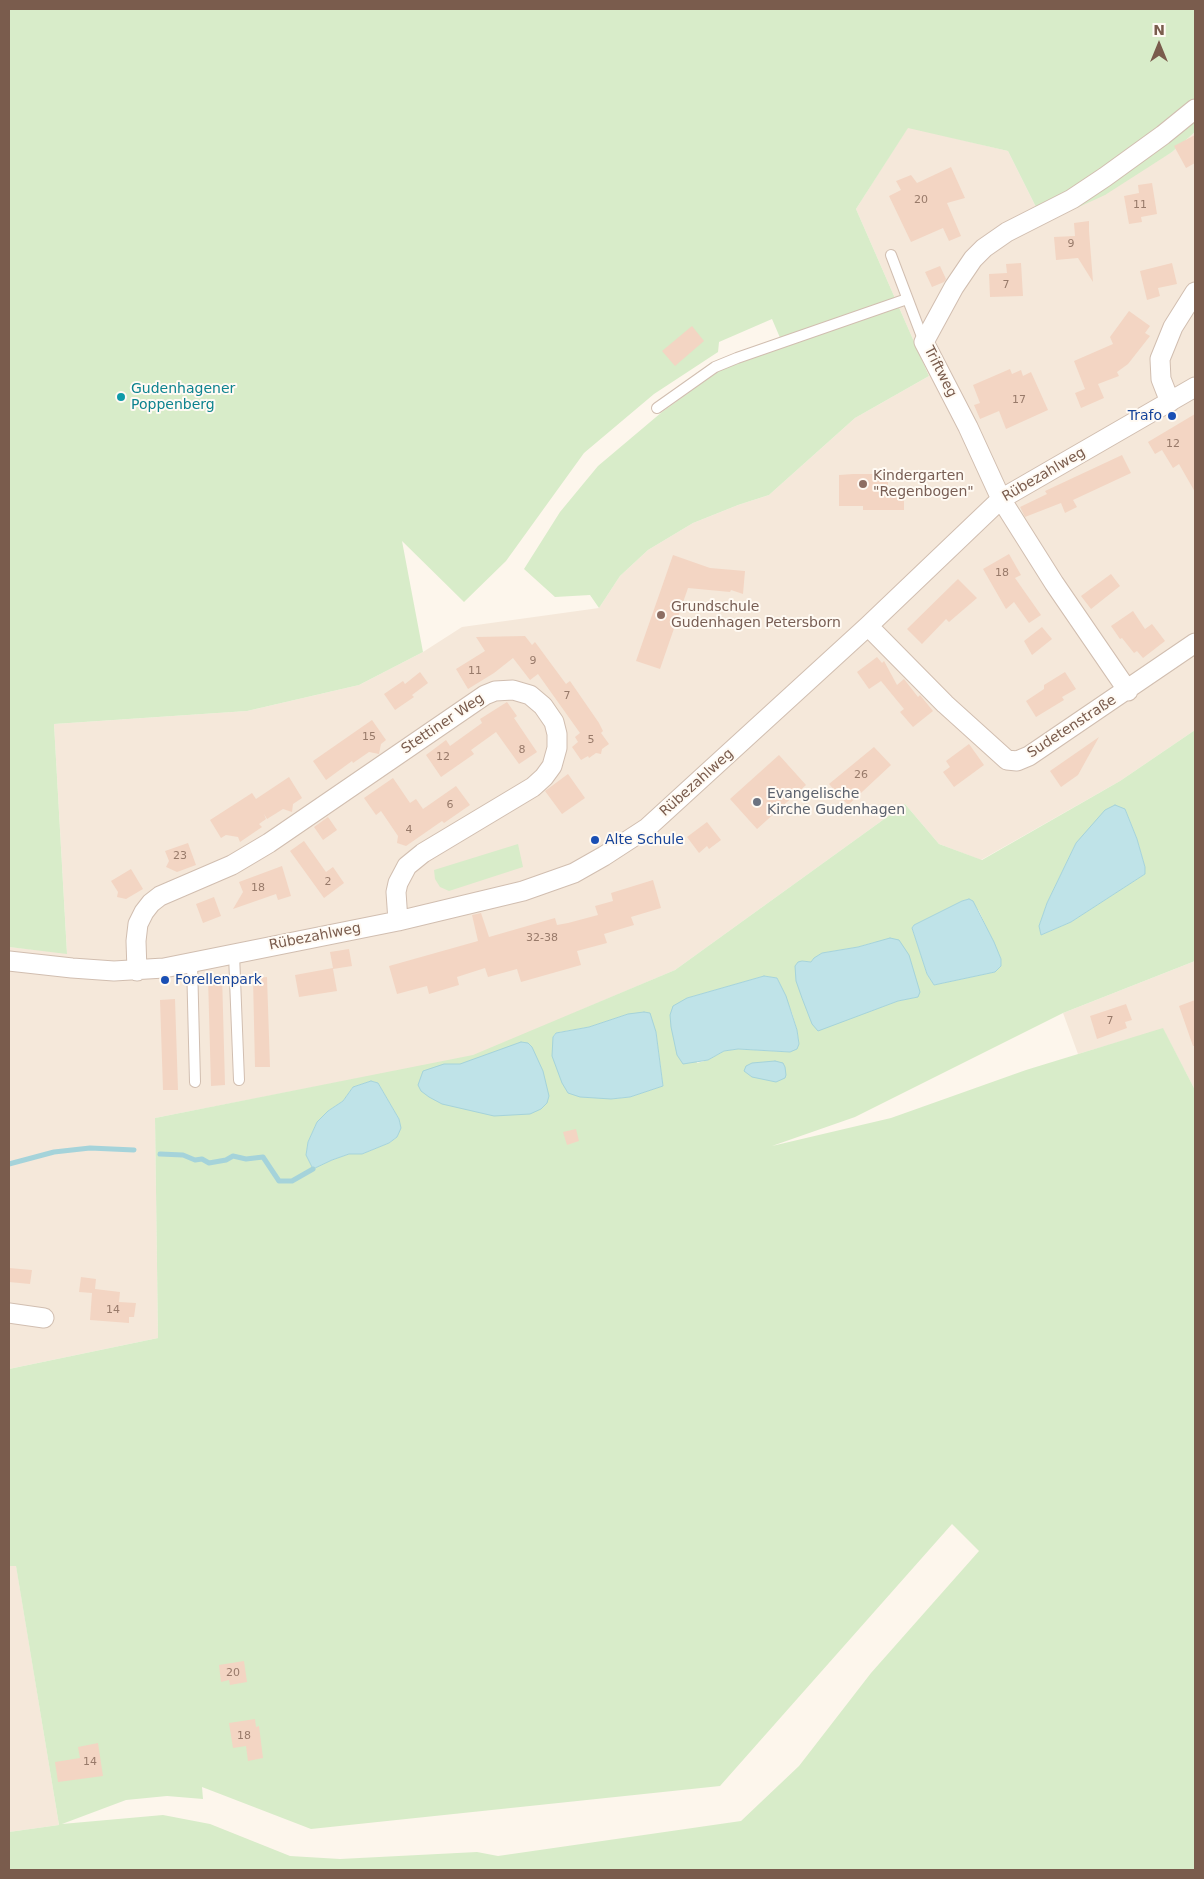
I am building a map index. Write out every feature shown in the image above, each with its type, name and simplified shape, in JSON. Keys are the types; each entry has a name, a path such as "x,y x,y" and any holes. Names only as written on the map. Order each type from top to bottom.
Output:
{"street":[{"name":"Triftweg","path":"1128,691 1054,583 1001,499 968,427 924,342 959,279 973,259 984,248 1007,232 1072,199 1149,146 1195,109"},
{"path":"1170,402 1161,379 1160,359 1173,327 1195,292"},
{"name":"Rübezahlweg","path":"9,961 72,968 137,971 192,962 398,921 523,890 559,879 594,863 647,828 868,626 1001,499 1195,387"},
{"name":"Sudetenstraße","path":"868,626 945,704 1007,760 1017,761 1029,756 1128,691 1195,643"},
{"name":"Stettiner Weg","path":"137,971 136,941 138,924 151,903 160,896 232,864 258,850 485,695 494,691 513,690 530,695 544,706 554,722 557,734 557,748 552,766 533,787 423,853 407,866 398,883 396,892 398,921"},
{"path":"9,1313 44,1318"}],"lane":[{"path":"891,255 906,299 924,342"},
{"path":"657,408 715,367 906,299"},
{"path":"234,954 239,1080"},
{"path":"192,962 195,1082"}],"shaded area":[{"path":"908,127 1008,151 1044,223 1172,152 1195,132 1195,730 1120,781 981,860 939,844 905,804 675,970 473,1056 155,1118 158,1338 9,1369 9,947 67,953 54,724 247,711 359,685 423,652 462,627 599,608 620,576 648,550 693,523 769,495 855,418 929,376 856,209"},
{"path":"1195,961 1195,1090 1163,1029 1078,1054 1063,1013"},
{"path":"16,1565 59,1825 9,1832 9,1566"}],"green space":[{"path":"9,9 1195,9 1195,132 1172,152 1105,195 1044,223 1008,151 908,128 856,209 929,376 855,418 769,495 693,523 648,550 620,576 599,608 590,595 555,597 524,569 560,512 598,466 662,412 720,370 784,347 772,319 719,342 718,352 654,394 584,453 506,561 464,602 402,541 423,652 359,685 247,711 54,724 67,954 9,947"},
{"path":"1195,730 1195,961 1063,1013 855,1117 772,1146 891,1118 1026,1070 1163,1028 1195,1090 1195,1870 9,1870 9,1832 59,1825 16,1566 9,1566 9,1369 158,1338 155,1118 473,1055 675,970 905,804 939,844 982,860 1120,781","holes":["1125,809 1137,839 1145,867 1145,874 1071,922 1041,935 1039,926 1047,903 1076,843","969,899 979,911 1001,959 995,972 934,985 927,974 912,928 914,925","875,942 917,997 898,1001 843,1021 810,1018 800,990 802,961 811,962 822,953","764,976 777,978 792,1013 799,1044 790,1052 737,1049 724,1051 708,1060 697,1063 687,998","628,1014 656,1032 663,1086 630,1097 611,1099 553,1045 553,1037 556,1033 589,1027","371,1081 378,1083 399,1119 400,1128 397,1137 389,1143 362,1154 349,1154 313,1169 306,1155 308,1142 317,1122 328,1111 343,1101 353,1087","952,1524 979,1551 871,1673 799,1766 741,1821 498,1856 477,1852 340,1859 290,1856 210,1824 163,1815 62,1824 126,1800 167,1796 203,1799 202,1787 311,1829 720,1786"]},
{"path":"518,844 523,867 449,891 440,887 435,879 434,870"}],"water":[{"path":"1115,805 1125,809 1137,839 1145,867 1145,874 1071,922 1041,935 1039,926 1047,903 1076,843 1105,810"},
{"path":"969,899 973,901 994,942 1001,959 1001,966 995,972 934,985 927,974 912,928 914,925"},
{"path":"890,938 899,940 909,955 920,992 918,997 898,1001 818,1031 812,1024 796,981 795,966 798,962 811,962 822,953 858,947"},
{"path":"764,976 777,978 786,996 797,1030 799,1044 797,1049 790,1052 738,1049 724,1051 708,1060 683,1064 677,1055 671,1027 670,1015 673,1006 687,998"},
{"path":"650,1013 656,1032 663,1086 630,1097 611,1099 580,1097 568,1093 562,1083 552,1056 553,1037 556,1033 589,1027 628,1014"},
{"path":"521,1042 528,1043 532,1047 543,1071 549,1096 547,1103 541,1109 530,1114 494,1116 442,1104 421,1091 418,1085 423,1071 444,1064 460,1064"},
{"path":"775,1061 783,1063 786,1075 785,1078 776,1082 752,1077 744,1071 746,1066 752,1063"},
{"path":"371,1081 378,1083 399,1119 401,1128 397,1137 389,1143 362,1154 349,1154 313,1169 306,1155 308,1142 317,1122 328,1111 343,1101 353,1087"}],"building":[{"path":"1195,135 1195,163 1186,168 1174,146"},
{"path":"951,167 965,198 947,203 961,236 949,241 943,228 911,242 889,196 901,190 896,181 911,175 917,183"},
{"path":"1152,183 1157,214 1141,217 1142,222 1129,224 1124,196 1139,193 1138,185"},
{"path":"1089,221 1093,282 1078,258 1056,260 1054,237 1075,236 1074,223"},
{"path":"1021,263 1023,296 990,297 989,274 1007,273 1006,264"},
{"path":"1172,263 1177,284 1158,288 1160,296 1147,300 1140,271"},
{"path":"940,266 946,279 944,282 932,287 925,272"},
{"path":"1129,311 1150,326 1145,333 1150,336 1128,364 1117,372 1119,376 1098,384 1104,398 1081,408 1075,393 1085,389 1074,361 1113,344 1110,337"},
{"path":"692,326 704,341 675,366 662,351"},
{"path":"1010,369 1012,374 1021,370 1023,376 1031,372 1048,410 1006,429 999,411 980,419 974,405 980,403 973,385"},
{"path":"1195,414 1195,492 1179,464 1173,468 1162,450 1155,454 1148,442"},
{"path":"1122,455 1131,473 1073,500 1077,507 1065,513 1061,503 1025,517 1020,507 1047,494 1045,491"},
{"name":"Kindergarten \"Regenbogen\"","path":"888,474 888,492 904,492 904,510 863,510 863,506 839,506 839,475"},
{"path":"1009,554 1021,575 1015,578 1041,615 1029,623 1014,602 1006,609 983,569"},
{"path":"673,555 710,568 745,571 743,594 731,590 730,592 688,588 660,669 636,661"},
{"path":"1111,574 1120,586 1091,609 1081,596"},
{"path":"958,579 977,598 949,622 946,619 922,644 907,629"},
{"path":"1133,611 1145,629 1152,624 1165,641 1143,658 1137,651 1134,653 1122,638 1120,639 1111,626"},
{"path":"1042,627 1052,639 1032,655 1024,641"},
{"path":"525,636 532,645 535,642 566,684 570,681 599,723 603,731 601,733 609,744 602,749 601,754 596,753 589,758 588,756 581,760 572,747 578,742 575,737 580,733 538,674 530,680 513,658 494,673 468,689 456,669 485,651 476,637"},
{"path":"877,657 882,663 884,661 897,685 904,679 918,697 920,695 933,711 913,727 900,712 904,709 881,681 869,689 857,672"},
{"path":"420,672 428,683 412,695 414,697 395,710 384,694 403,681 405,684"},
{"path":"1065,672 1076,689 1062,697 1064,700 1036,717 1026,701 1044,689 1044,685"},
{"path":"507,702 517,716 514,718 537,752 519,764 496,732 471,750 474,754 441,777 426,755 446,740 450,746 482,723 480,719"},
{"path":"372,720 386,740 381,744 379,754 369,752 353,763 352,761 326,780 313,761"},
{"path":"1099,737 1078,775 1061,787 1050,771"},
{"path":"969,744 984,765 954,787 943,772 950,767 946,761"},
{"path":"874,747 891,765 848,805 829,784"},
{"path":"779,755 806,785 757,829 730,799"},
{"path":"568,774 585,798 562,814 545,791"},
{"path":"289,777 302,798 293,804 292,812 283,809 267,819 264,814 266,819 259,824 262,827 240,842 238,837 226,835 221,838 210,820 252,793 256,799"},
{"path":"393,778 410,803 416,799 423,809 456,786 470,805 444,823 442,821 406,846 397,843 398,836 381,811 376,815 364,798"},
{"path":"328,817 337,830 323,840 314,827"},
{"path":"707,822 721,840 709,849 707,846 699,853 687,837"},
{"path":"304,841 326,872 333,867 344,883 324,898 290,851"},
{"path":"188,843 196,865 177,872 166,867 169,861 165,851"},
{"path":"282,866 291,896 278,900 276,894 233,909 243,892 239,882"},
{"path":"131,869 143,889 126,899 117,897 118,892 111,881"},
{"path":"653,880 661,908 631,917 634,925 604,934 607,943 577,951 581,965 521,982 517,969 488,977 485,968 457,977 459,985 429,994 427,986 397,994 389,966 478,941 472,915 481,913 489,937 555,918 557,925 568,923 598,915 595,906 613,901 611,893"},
{"path":"214,897 221,916 203,923 196,904"},
{"path":"349,949 352,966 333,969 337,991 299,997 295,975 333,968 330,952"},
{"path":"222,974 225,1085 211,1086 208,977"},
{"path":"267,977 270,1067 255,1067 253,978"},
{"path":"175,999 178,1090 163,1090 160,1000"},
{"path":"1195,1000 1195,1046 1193,1046 1179,1006"},
{"path":"1126,1004 1132,1020 1125,1022 1127,1028 1097,1039 1090,1016"},
{"path":"576,1129 579,1141 567,1145 563,1132"},
{"path":"9,1268 32,1270 30,1284 9,1282"},
{"path":"81,1277 96,1279 95,1289 120,1292 119,1302 136,1303 134,1317 129,1317 129,1323 90,1320 92,1293 79,1292"},
{"path":"244,1661 247,1682 230,1685 229,1680 221,1682 219,1665"},
{"path":"255,1719 256,1727 259,1726 263,1758 248,1761 246,1746 233,1748 229,1723"},
{"path":"98,1743 103,1776 58,1782 55,1762 80,1758 78,1747"}],"waterway":[{"path":"9,1164 54,1152 90,1148 134,1150"},
{"path":"160,1154 183,1155 195,1160 202,1159 209,1163 226,1160 233,1156 246,1159 263,1157 279,1181 292,1181 313,1169"}],"place":[{"name":"Gudenhagener Poppenberg","path":"121,397"},
{"name":"Trafo","path":"1172,416"},
{"name":"Kindergarten \"Regenbogen\"","path":"863,484"},
{"name":"Grundschule Gudenhagen Petersborn","path":"661,615"},
{"name":"Evangelische Kirche Gudenhagen","path":"757,802"},
{"name":"Alte Schule","path":"595,840"},
{"name":"Forellenpark","path":"165,980"}]}
